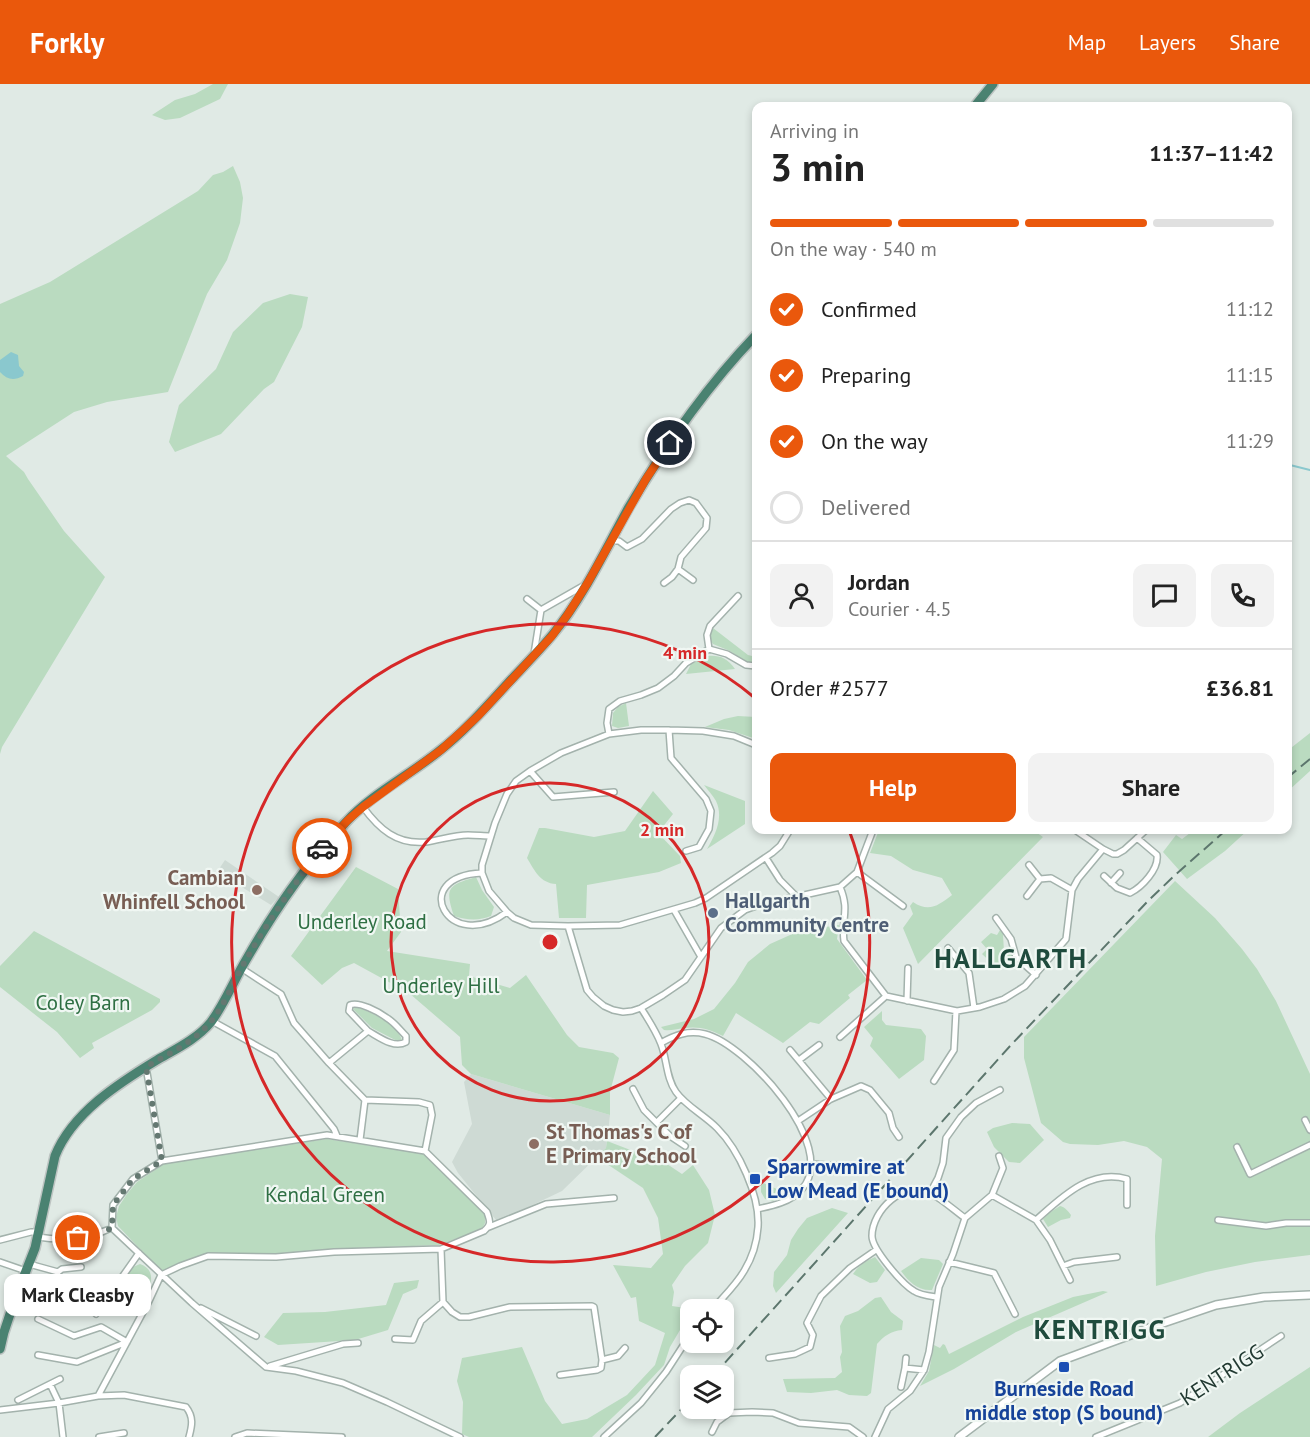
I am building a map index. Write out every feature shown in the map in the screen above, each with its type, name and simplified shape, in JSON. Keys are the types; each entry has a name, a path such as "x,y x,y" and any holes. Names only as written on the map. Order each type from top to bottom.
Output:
{"highway":[{"path":"978,102 993,84"},
{"path":"0,1349 2,1331 39,1234 55,1156 64,1137 78,1120 107,1094 188,1042 212,1021 241,968 279,908 308,866 348,820 441,750 479,715 552,636 587,584 659,459 693,410 752,340"}],"street":[{"path":"612,539 619,540 627,547 642,539 671,509 680,503 689,500 696,502 707,518 706,528 681,557 678,569 664,584"},
{"path":"678,569 693,580"},
{"path":"541,610 587,584"},
{"path":"709,649 707,635 710,626 738,596"},
{"path":"527,599 541,610"},
{"path":"534,655 541,610"},
{"path":"609,734 607,723 609,709 620,701 658,688 687,663 709,649 727,654 746,665 752,666"},
{"path":"752,743 734,736 703,731 641,730 609,734 561,753 516,781 507,794 482,865 482,873 489,891 514,918 531,925 620,925 706,898 766,858 780,846 788,834"},
{"path":"669,730 671,758 706,798 711,811 709,829 699,847 686,851"},
{"path":"530,771 553,797 614,792"},
{"path":"363,807 387,833 405,841 424,842 466,835 491,836"},
{"path":"568,926 583,980 593,998 613,1010 632,1011 641,1008 685,980 721,928 745,910 840,887 857,872 871,834"},
{"path":"1082,834 1113,854 1125,850 1142,834"},
{"path":"1104,876 1117,888 1130,893 1138,889 1155,868 1158,855 1137,838"},
{"path":"840,887 845,898 844,940 886,996 956,1011 1004,999 1025,986 1036,975 1066,939 1072,890 1078,879 1103,849"},
{"path":"766,858 780,880 796,896"},
{"path":"1029,865 1040,879"},
{"path":"857,872 903,906"},
{"path":"482,873 470,874 450,881 441,897 446,913 455,922 479,926 496,920 507,912"},
{"path":"1111,883 1120,873"},
{"path":"1027,896 1040,879 1051,878 1072,890"},
{"path":"674,909 700,957"},
{"path":"996,918 1011,939 1016,957 1036,975"},
{"path":"948,948 969,973 974,1008"},
{"path":"241,968 281,993 294,1023 365,1100 419,1102 430,1105 432,1115 425,1151"},
{"path":"907,1001 908,968"},
{"path":"840,1037 886,996"},
{"path":"353,1003 361,1004 389,1018 406,1036 406,1042 403,1045 394,1044 368,1031 349,1011 353,1003"},
{"path":"641,1008 661,1042 669,1078 674,1089 681,1098 718,1128 735,1150 749,1179 757,1209 758,1227 754,1245 744,1272 721,1299"},
{"path":"934,1081 954,1050 956,1011"},
{"path":"212,1021 274,1056 334,1129 337,1136"},
{"path":"329,1063 368,1031"},
{"path":"661,1042 676,1035 691,1032 707,1035 736,1051 775,1089 798,1121 809,1147 812,1164 803,1189 790,1199 757,1209"},
{"path":"799,1060 819,1045"},
{"path":"790,1050 831,1099"},
{"path":"146,1067 162,1161"},
{"path":"798,1121 831,1099 861,1086 870,1090 889,1113 893,1128 899,1137"},
{"path":"633,1089 644,1110 670,1136 685,1146"},
{"path":"930,1192 943,1163 946,1138 961,1117 976,1103 1000,1090"},
{"path":"657,1122 681,1098"},
{"path":"360,1140 365,1100"},
{"path":"1305,1120 1310,1130"},
{"path":"112,1228 113,1205 133,1179 162,1161 327,1135 425,1151 487,1212 489,1227"},
{"path":"1237,1148 1250,1174 1310,1145"},
{"path":"875,1437 888,1408 910,1390 924,1370 939,1287 965,1218 992,1195 1003,1168 999,1156"},
{"path":"812,1164 841,1166"},
{"path":"1036,1220 1063,1196 1087,1181 1104,1176 1127,1179 1127,1205"},
{"path":"936,1298 914,1292 876,1250 872,1237 876,1217 891,1200 905,1191 919,1191 930,1192 965,1218"},
{"path":"992,1195 1036,1220 1050,1240 1070,1280"},
{"path":"98,1395 161,1275 180,1266 208,1256 276,1257 334,1252 441,1249 546,1204 614,1198"},
{"path":"1218,1220 1258,1226 1310,1223"},
{"path":"0,1240 31,1232 55,1239 78,1238 95,1235 112,1228"},
{"path":"112,1228 192,1303 266,1367 296,1371 343,1383 460,1437"},
{"path":"441,1249 442,1302 460,1317 469,1317 510,1306 594,1307 602,1360 601,1368 560,1375"},
{"path":"769,1358 795,1354 810,1347 813,1335 807,1323 821,1296 850,1268 876,1250"},
{"path":"96,1314 140,1253"},
{"path":"1064,1266 1074,1262 1117,1257"},
{"path":"0,1262 58,1272 62,1269 81,1267"},
{"path":"949,1263 994,1273 1015,1314"},
{"path":"54,1286 58,1272"},
{"path":"959,1437 1060,1361 1216,1305 1264,1297 1310,1295"},
{"path":"395,1339 413,1340 421,1321 442,1302"},
{"path":"192,1303 256,1336"},
{"path":"38,1319 74,1336 101,1327 127,1342"},
{"name":"KENTRIGG","path":"1096,1437 1180,1404 1281,1336"},
{"path":"38,1355 77,1362 127,1342"},
{"path":"266,1367 343,1344 358,1344"},
{"path":"602,1360 618,1356 625,1348"},
{"path":"604,1437 641,1403 680,1350"},
{"path":"901,1387 906,1358"},
{"path":"905,1368 924,1370"},
{"path":"18,1400 60,1379"},
{"path":"50,1384 59,1403 63,1437"},
{"path":"0,1410 59,1403 98,1395 124,1395 186,1407 192,1417 189,1437"},
{"path":"711,1432 717,1422 729,1413 752,1412 773,1413 799,1423 849,1427 863,1437"},
{"path":"99,1437 124,1433"},
{"path":"235,1437 247,1433 342,1437"}],"shaded area":[{"name":"Cambian Whinfell School","path":"225,860 279,897 271,905 217,872"},
{"name":"St Thomas's C of E Primary School","path":"471,1074 610,1115 606,1148 562,1191 501,1220 496,1220 458,1173 452,1162 472,1124 464,1082"}],"green space":[{"path":"213,84 228,84 220,99 180,118 165,120 152,115 175,100 195,94"},
{"path":"233,166 240,182 243,198 240,223 227,260 207,294 168,392 107,402 74,412 6,456 24,472 64,531 105,577 2,747 0,754 0,304 50,282 198,191 213,175"},
{"path":"290,294 308,297 302,327 274,382 264,389 221,434 175,452 169,442 179,405 216,369 233,332 263,303"},
{"path":"713,628 752,656 752,663 713,644 710,633"},
{"path":"707,656 723,658 735,669 686,674 691,664"},
{"path":"626,703 629,726 618,728 612,726 613,713"},
{"path":"738,716 752,717 752,738 729,730 705,727"},
{"path":"1310,733 1310,771 1292,787 1292,747"},
{"path":"704,785 745,801 745,824 707,849 715,832 719,814 716,801"},
{"path":"653,791 673,814 658,833 680,856 681,863 659,872 587,885 586,918 559,918 556,884 542,879 527,858 539,828 594,837 625,831"},
{"path":"877,834 1039,834 1043,837 918,964 903,928 913,914 910,906 913,902 924,907 934,906 952,895 942,878 913,870 891,856 870,853"},
{"path":"1189,834 1244,834 1187,879 1163,852 1176,835 1182,839"},
{"path":"356,867 398,889 401,932 387,951 470,964 469,976 510,988 526,975 567,1035 579,1047 613,1053 619,1058 610,1092 610,1115 471,1074 462,1065 460,1037 409,993 354,963 342,968 322,985 291,956"},
{"path":"476,877 494,907 491,916 472,919 454,916 449,899 451,889 460,882"},
{"path":"1175,881 1215,918 1257,969 1276,1001 1310,1074 1310,1255 1255,1262 1206,1272 1156,1286 1155,1236 1162,1159 1147,1147 1124,1141 1098,1145 1063,1142 1041,1123 1024,1058 1024,1037"},
{"path":"839,925 837,939 867,980 819,1024 810,1022 783,1043 736,1013 723,1036 700,1028 664,1030 661,1027 694,1019 714,1009 748,962 770,944 799,931"},
{"path":"1000,930 1007,935 1003,935 1004,951 1011,951 1014,956 998,969 982,954 987,949 981,942 991,933 997,935"},
{"name":"Coley Barn","path":"34,931 160,999 160,1002 152,1010 92,1043 94,1048 80,1058 57,1032 0,987 0,966"},
{"path":"356,1007 389,1023 402,1040 397,1041 372,1028 353,1009"},
{"path":"882,1011 882,1020 886,1025 921,1029 926,1036 924,1060 899,1079 870,1046 873,1038 864,1027"},
{"path":"1012,1123 1030,1124 1044,1140 1020,1163 1009,1162 994,1147 987,1132"},
{"name":"Kendal Green","path":"327,1139 423,1154 482,1211 485,1216 483,1227 439,1245 333,1249 283,1254 207,1254 161,1271 118,1226 116,1217 119,1206 127,1194 137,1182 167,1162"},
{"path":"607,1141 667,1164 682,1174 693,1165 709,1190 715,1215 708,1243 685,1266 672,1285 674,1292 672,1306 680,1307 680,1330 670,1347 664,1365 592,1437 469,1437 462,1434 463,1402 457,1381 462,1358 522,1347 545,1401 562,1424 587,1419 627,1395 655,1365 665,1333 639,1321 636,1297 631,1298 613,1265 651,1268 663,1254 658,1218 643,1188 607,1164 589,1164 606,1148"},
{"path":"761,1182 786,1193 773,1201 765,1199 761,1192"},
{"path":"1060,1206 1069,1212 1070,1218 1048,1227 1043,1219"},
{"path":"832,1208 848,1213 776,1293 773,1286 774,1272 787,1255 791,1240 798,1229 807,1218"},
{"path":"875,1257 885,1270 877,1282 870,1283 853,1274 863,1264"},
{"path":"921,1258 939,1260 943,1264 932,1290 914,1285 901,1271"},
{"path":"140,1264 147,1268 151,1279 150,1286 137,1312 112,1299 133,1267"},
{"path":"419,1280 417,1288 403,1294 388,1330 355,1340 278,1345 264,1337 283,1313 325,1312 386,1305 394,1283"},
{"path":"1108,1292 1016,1332 954,1369 920,1386 929,1371 934,1345 940,1348 943,1344 945,1345 949,1354 1023,1317 1073,1297"},
{"path":"881,1297 891,1312 903,1321 902,1330 888,1334 877,1344 871,1393 867,1396 849,1395 837,1390 811,1393 787,1392 783,1379 835,1378 842,1372 840,1326 845,1316 858,1311 875,1298"},
{"path":"1310,1367 1310,1437 1208,1437 1240,1413"}],"water":[{"path":"11,352 18,355 19,366 24,372 23,376 17,379 5,377 0,372 0,360"}],"waterway":[{"path":"1292,466 1310,470"}],"railway":[{"path":"1292,774 1310,759"},
{"path":"723,1365 1011,1045 1148,901 1221,834"},
{"path":"655,1437 680,1411"}],"way so far":[{"path":"78,1238 95,1235 112,1228 113,1205 133,1179 162,1161 146,1067 188,1042 212,1021 247,958 322,848"}],"place":[{"name":"Cambian Whinfell School","path":"257,890"},
{"name":"Hallgarth Community Centre","path":"713,913"},
{"name":"St Thomas's C of E Primary School","path":"534,1144"},
{"name":"Sparrowmire at Low Mead (E bound)","path":"755,1179"},
{"name":"Mark Cleasby","path":"78,1238"},
{"name":"Burneside Road middle stop (S bound)","path":"1064,1367"}],"district":[{"name":"HALLGARTH","path":"1011,959"},
{"name":"KENTRIGG","path":"1100,1330"}],"route":[{"path":"322,848 363,807 415,770 462,731 552,636 587,584 646,479 670,443"}],"park label":[{"name":"Underley Road","path":"362,922"},
{"name":"Underley Hill","path":"441,986"}]}
